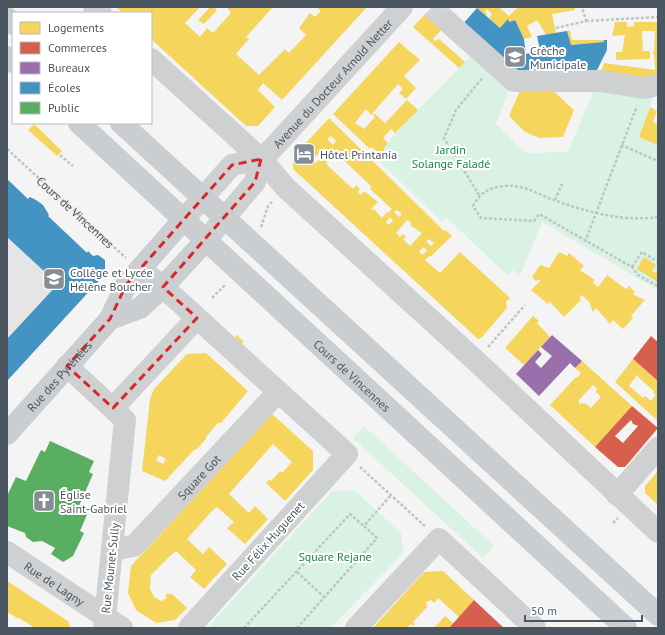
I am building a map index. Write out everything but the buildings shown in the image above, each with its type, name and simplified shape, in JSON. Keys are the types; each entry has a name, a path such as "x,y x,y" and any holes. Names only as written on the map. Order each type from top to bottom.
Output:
{"main road":[{"name":"Cours de Vincennes","path":"80,124 626,628"},
{"path":"122,124 658,615"},
{"name":"Rue des Pyrénées","path":"7,434 110,319 126,285 184,219"},
{"name":"Rue des Pyrénées","path":"110,319 140,308 206,240"}],"street":[{"name":"Avenue du Docteur Arnold Netter","path":"261,159 272,149 402,7"},
{"path":"449,23 514,80 601,81 651,86"},
{"path":"152,60 261,159 286,188 476,361 658,532"},
{"path":"184,219 232,165 261,159"},
{"path":"206,240 255,182 261,159"},
{"path":"140,269 162,287 347,454"},
{"path":"113,408 196,318"},
{"name":"Rue Mounet-Sully","path":"67,366 125,420 112,550 110,624"},
{"name":"Square Got","path":"112,550 134,546 278,392"},
{"path":"618,495 658,448"},
{"name":"Rue Félix Huguenet","path":"189,628 347,454"},
{"path":"356,628 439,539 535,628"},
{"name":"Rue de Lagny","path":"7,552 110,624"}],"path":[{"path":"582,7 586,22"},
{"path":"556,28 586,22 658,17"},
{"path":"479,196 444,138 456,110 495,63"},
{"path":"585,242 621,145 651,86"},
{"path":"621,145 658,161"},
{"name":"Cours de Vincennes","path":"7,148 121,254 140,269"},
{"path":"60,155 73,166"},
{"path":"555,200 562,184"},
{"path":"658,217 645,219 616,217 555,200 527,189 505,186 489,190 479,196 473,206 481,218 534,221 539,214 632,268 638,275 658,286"},
{"path":"260,227 268,206"},
{"path":"632,268 642,252 658,262"},
{"path":"212,298 226,284"},
{"path":"485,350 526,305"},
{"path":"347,454 439,539"},
{"path":"364,526 391,495"},
{"path":"244,628 350,514 377,538 296,628"},
{"path":"297,572 324,597"}],"highlighted area":[{"path":"261,159 255,182 163,287 197,318 113,408 67,366 110,319 126,285 232,165"}],"shaded area":[{"name":"Collège et Lycée Hélène Boucher","path":"7,179 28,199 30,197 43,205 49,215 48,217 87,252 88,251 93,256 98,255 105,260 105,274 7,381"}],"green space":[{"name":"Jardin Solange Faladé","path":"473,54 510,88 496,124 526,153 568,152 595,87 653,97 639,137 658,145 658,290 542,222 520,276 513,270 507,275 447,218 442,222 379,161 384,156 384,148 395,133"},
{"path":"364,426 494,546 483,558 353,438"},
{"name":"Square Rejane","path":"354,490 401,533 403,553 331,628 207,628 332,491"}],"tunnel":[{"path":"432,7 449,23"}],"place":[{"name":"Crèche Municipale","path":"515,57"},
{"name":"Hôtel Printania","path":"304,154"},
{"name":"Collège et Lycée Hélène Boucher","path":"54,279"},
{"name":"Église Saint-Gabriel","path":"44,501"}]}
